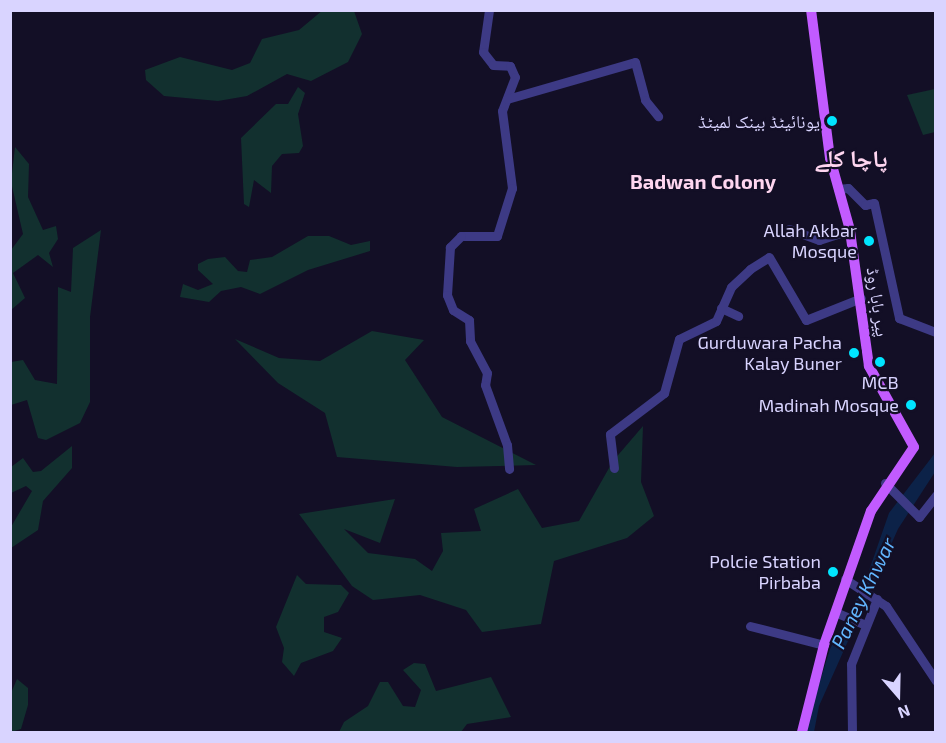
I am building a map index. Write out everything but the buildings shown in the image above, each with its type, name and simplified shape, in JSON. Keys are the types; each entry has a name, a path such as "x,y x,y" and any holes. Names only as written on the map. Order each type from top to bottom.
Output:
{"main road":[{"name":"پیر بابا روڈ","path":"810,10 838,189 850,230 874,379 914,447 911,457 885,483"},
{"path":"802,732 824,645 845,579 885,483"}],"street":[{"path":"489,10 483,52 489,63 515,71 507,99 502,135 512,188 496,236 461,236 450,247 447,295 453,310 469,320 470,341 487,373 485,385 507,445 509,469"},
{"path":"507,99 635,62 645,100 658,116"},
{"path":"838,189 848,188 865,205 874,203 899,318 936,332"},
{"path":"789,229 819,240 850,230"},
{"path":"614,468 610,434 664,393 680,339 711,325 737,278 768,257 806,320 861,298"},
{"path":"721,309 738,316"},
{"path":"885,483 896,498 919,517 936,495"},
{"path":"845,579 857,584 894,616 936,681"},
{"path":"852,732 849,677 874,597"},
{"path":"835,612 865,625"},
{"path":"750,626 824,645"}],"green space":[{"path":"323,10 354,11 362,34 348,62 311,81 287,74 247,96 218,101 164,96 146,80 145,70 180,57 232,70 250,63 262,39 299,30"},
{"path":"298,87 305,93 298,114 303,146 299,153 282,154 272,166 271,193 254,180 249,207 244,204 241,138 276,104 288,104"},
{"path":"935,89 935,132 923,135 907,95"},
{"path":"15,147 29,164 28,197 43,230 56,226 58,239 49,253 53,267 38,255 13,273 25,298 11,310 11,250 23,234 11,182"},
{"path":"101,230 90,317 90,402 80,423 46,440 38,438 27,400 11,405 11,362 23,360 35,380 57,384 58,287 71,292 73,248"},
{"path":"308,236 329,236 351,245 370,241 370,251 308,270 260,294 241,287 221,291 209,302 180,297 183,284 198,290 213,284 198,270 198,264 208,259 225,257 238,271 247,272 250,260 272,257"},
{"path":"372,331 424,340 405,360 442,417 536,465 457,467 337,457 325,413 278,383 235,339 279,358 320,361"},
{"path":"643,426 641,482 654,516 627,538 554,561 541,624 482,632 466,610 420,595 373,600 352,586 299,514 395,499 380,543 344,529 368,553 415,559 432,571 443,551 441,533 481,531 474,509 518,489 542,528 579,521 613,461"},
{"path":"72,446 72,468 43,501 38,530 11,548 11,527 32,491 26,486 11,493 11,467 23,458 33,472 41,471"},
{"path":"297,575 306,584 341,585 349,593 338,612 324,617 324,632 342,638 333,651 301,663 294,676 282,662 284,648 276,627"},
{"path":"414,663 425,664 436,691 491,677 511,717 467,724 461,732 339,732 344,722 368,706 380,682 388,682 403,706 415,707 421,690 403,670"},
{"path":"17,679 28,688 28,705 21,729 11,732 11,693"}],"water":[{"name":"Paney Khwar","path":"935,453 935,472 898,529 819,706 814,732 804,732 830,649 864,585 889,513"}],"place":[{"name":"یونائیٹڈ بینک لمیٹڈ","path":"832,121"},
{"name":"Allah Akbar Mosque","path":"869,241"},
{"name":"Gurduwara Pacha Kalay Buner","path":"854,353"},
{"name":"MCB","path":"880,362"},
{"name":"Madinah Mosque","path":"911,405"},
{"name":"Polcie Station Pirbaba","path":"833,572"}],"district":[{"name":"پاچا کلے","path":"851,158"},
{"name":"Badwan Colony","path":"703,181"}]}
